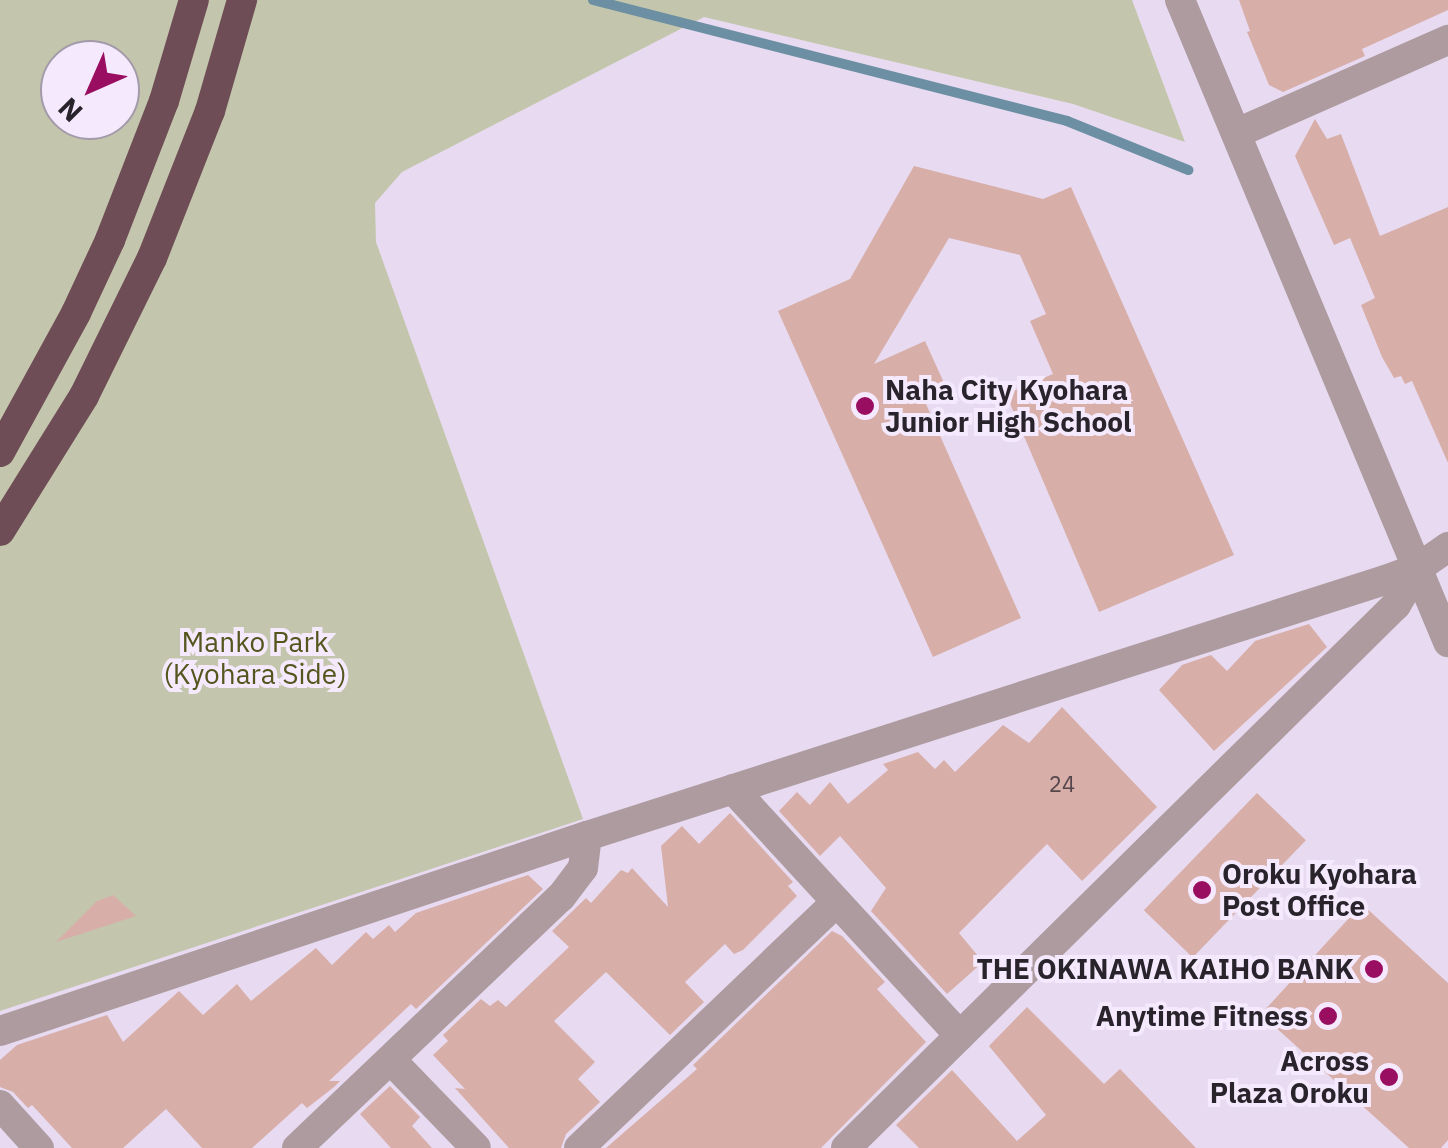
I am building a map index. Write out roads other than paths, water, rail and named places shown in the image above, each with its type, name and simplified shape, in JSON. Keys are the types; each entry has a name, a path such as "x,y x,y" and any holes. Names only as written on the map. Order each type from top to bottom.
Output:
{"highway":[{"path":"0,452 76,313 110,240 164,101 194,0"},
{"path":"0,532 84,396 152,258 210,112 242,0"}],"street":[{"path":"1180,0 1448,642"},
{"path":"1237,133 1448,40"},
{"path":"0,1031 587,836 1418,568 1448,547"},
{"path":"846,1148 1396,605 1418,568"},
{"path":"733,789 960,1036"},
{"path":"297,1148 561,898 583,868 589,846 587,836"},
{"path":"578,1148 836,902"},
{"path":"392,1060 476,1148"},
{"path":"0,1105 40,1148"}],"waterway":[{"path":"593,0 1067,121 1188,170"}],"place":[{"name":"Naha City Kyohara Junior High School","path":"865,406"},
{"name":"Oroku Kyohara Post Office","path":"1202,890"},
{"name":"THE OKINAWA KAIHO BANK","path":"1374,969"},
{"name":"Anytime Fitness","path":"1328,1016"},
{"name":"Across Plaza Oroku","path":"1389,1077"}],"park label":[{"name":"Manko Park (Kyohara Side)","path":"255,658"}]}
